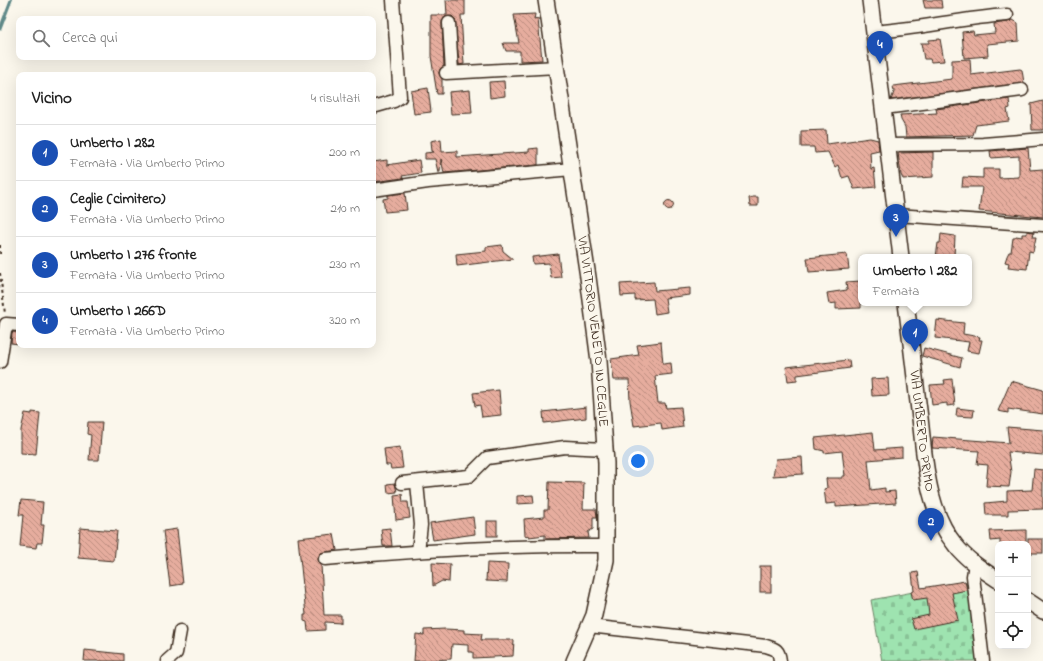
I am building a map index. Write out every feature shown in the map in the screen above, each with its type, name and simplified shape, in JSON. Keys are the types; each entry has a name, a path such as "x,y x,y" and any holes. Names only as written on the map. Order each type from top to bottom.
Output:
{"main road":[{"name":"VIA VITTORIO VENETO IN CEGLIE","path":"546,0 599,361 605,448 606,560 602,585 589,626 574,661"},
{"path":"870,0 901,254"},
{"name":"VIA UMBERTO PRIMO","path":"906,306 926,471 932,498 949,536 956,546 975,564 995,578"},
{"path":"1031,603 1043,611"}],"street":[{"path":"376,105 394,101 400,97 393,0"},
{"path":"873,32 906,30 1007,15"},
{"path":"448,23 449,73 557,67"},
{"path":"884,108 1022,90"},
{"path":"888,145 983,144 1043,139"},
{"path":"376,190 428,182 572,169"},
{"path":"896,216 1043,226"},
{"path":"0,362 6,324 16,325"},
{"path":"402,484 469,476 487,458 565,447 605,448"},
{"path":"417,483 421,526 418,551"},
{"path":"325,559 418,551 528,545 607,546"},
{"path":"975,564 973,576 983,661"},
{"path":"589,626 766,646 777,649 780,653 780,661"},
{"path":"167,661 176,653 180,631"}],"path":[{"path":"0,245 0,256"},
{"path":"0,273 6,324"}],"green space":[{"path":"966,582 980,661 882,661 871,600"}],"building":[{"path":"446,0 465,0 465,15 461,15 464,64 459,65 455,19 452,16 445,17 442,23 444,66 440,69 439,73 442,79 442,94 437,94 431,56 431,15 447,15"},
{"path":"923,0 941,0 942,8 925,8"},
{"path":"535,14 534,20 538,19 542,60 520,61 520,51 506,51 503,43 519,43 514,15"},
{"path":"1013,20 1018,23 1019,41 987,44 988,56 964,58 962,32 973,31 974,35 995,33 994,24"},
{"path":"940,39 944,61 931,62 930,59 924,59 921,43 929,43 929,40"},
{"path":"970,59 971,75 1020,69 1022,70 1024,83 891,100 894,92 893,86 952,79 952,60"},
{"path":"504,81 505,96 490,98 489,82"},
{"path":"428,88 431,112 414,114 411,91"},
{"path":"470,90 472,113 451,114 449,92"},
{"path":"1009,99 1010,108 1007,109 1009,121 976,125 973,135 906,137 905,127 900,115 937,113 936,109"},
{"path":"1043,101 1043,130 1032,130 1031,104"},
{"path":"826,130 827,144 870,138 878,140 879,150 870,152 871,169 874,168 876,187 854,189 849,176 842,178 838,165 835,167 828,152 815,153 814,147 801,147 801,131"},
{"path":"441,139 442,152 457,151 457,157 529,152 529,149 538,148 538,165 444,173 441,159 440,172 438,172 435,159 425,159 425,153 434,152 432,151 431,141"},
{"path":"1028,148 1030,170 1043,169 1043,217 979,211 982,187 962,187 963,177 983,178 983,169 999,169 999,178 1019,177 1019,156 991,158 990,151"},
{"path":"933,152 933,177 903,179 901,175 898,153"},
{"path":"387,160 387,165 419,160 421,173 402,176 403,178 376,182 376,162"},
{"path":"405,193 407,210 385,212 383,199 388,198 388,195"},
{"path":"758,197 758,206 750,206 749,198"},
{"path":"667,201 671,201 673,205 671,209 667,209 665,207 665,203"},
{"path":"1027,231 1034,232 1033,237 1036,237 1033,252 1029,251 1027,269 1008,267 1009,263 1005,262 1009,252 1011,252 1013,238 1016,236 1022,237 1022,234 1027,234"},
{"path":"941,234 955,236 954,254 936,254 938,243 940,243"},
{"path":"502,245 503,251 513,259 457,266 456,254 486,251 486,247"},
{"path":"558,254 561,277 551,278 549,263 533,264 532,257"},
{"path":"847,254 849,269 809,272 807,258"},
{"path":"858,281 858,306 861,306 861,308 836,309 836,303 829,304 827,293 847,290 846,282"},
{"path":"654,282 655,291 690,288 690,295 665,298 667,312 655,314 653,299 635,300 635,295 621,296 620,284"},
{"path":"937,320 964,323 963,334 980,337 979,340 982,340 979,353 967,351 969,342 935,338"},
{"path":"12,332 16,332 16,344 11,343"},
{"path":"661,342 663,364 671,363 672,374 655,376 658,403 665,403 666,408 681,407 683,427 662,430 661,423 634,426 630,401 629,380 614,380 611,359 639,355 637,345"},
{"path":"924,348 962,358 960,367 922,356"},
{"path":"849,360 850,368 797,375 797,380 788,381 786,367"},
{"path":"888,378 889,395 872,396 871,379"},
{"path":"952,379 955,405 947,406 947,403 932,405 930,385 945,384 944,380"},
{"path":"1011,381 1043,390 1043,414 1008,409 1008,413 998,411"},
{"path":"499,390 501,415 482,417 480,405 475,406 473,393"},
{"path":"586,407 586,418 544,423 543,412"},
{"path":"957,408 974,410 973,417 956,416"},
{"path":"32,412 40,413 36,454 21,453 21,430 25,413 32,414"},
{"path":"88,422 102,422 99,460 89,460 91,435 87,434"},
{"path":"1007,427 1043,430 1043,455 1008,452 1011,472 1009,487 986,486 988,465 977,464 979,451 932,448 933,437 1009,443"},
{"path":"873,432 875,450 902,448 902,457 868,460 871,490 885,488 885,492 895,491 896,503 836,507 836,503 826,504 824,489 827,488 826,478 842,478 842,476 845,476 842,451 824,453 824,451 816,449 815,438"},
{"path":"400,447 403,468 391,469 390,465 386,465 384,449"},
{"path":"802,457 803,474 773,476 776,459"},
{"path":"1034,469 1043,470 1043,509 1008,510 1008,515 986,515 985,503 1007,501 1007,491 1032,490"},
{"path":"549,482 584,483 583,509 596,509 597,517 593,517 593,529 588,532 589,538 545,539 545,535 525,536 524,519 544,517 544,510 548,510"},
{"path":"395,483 397,492 388,493 387,484"},
{"path":"402,494 403,502 408,502 410,518 396,520 394,495"},
{"path":"533,495 534,503 517,504 517,496"},
{"path":"21,500 43,502 41,525 44,525 42,543 37,543 36,548 20,546 23,515 19,515"},
{"path":"473,517 475,534 433,540 430,523"},
{"path":"487,521 497,521 497,536 487,536"},
{"path":"80,528 117,531 114,561 78,558"},
{"path":"390,528 392,546 383,546 381,529"},
{"path":"177,529 183,584 170,586 163,531"},
{"path":"1026,530 1026,541 991,541 990,531"},
{"path":"334,534 337,550 321,553 318,559 321,565 324,615 341,615 341,623 325,622 325,630 308,631 307,622 304,621 304,615 306,615 298,538"},
{"path":"1028,539 1043,539 1043,553 1031,553 1031,541 1028,541"},
{"path":"432,563 450,564 449,582 442,581 433,586"},
{"path":"487,563 508,564 507,582 486,581"},
{"path":"760,566 771,566 771,592 760,592"},
{"path":"918,572 921,588 965,581 967,590 952,593 958,620 914,629 911,619 929,615 927,598 913,600 911,592 914,591 912,573"},
{"path":"424,630 464,630 464,633 482,634 481,640 514,640 513,656 473,658 473,652 468,652 468,645 452,644 451,659 414,661 416,634 424,635"},
{"path":"85,650 123,654 123,661 84,661"}],"waterway":[{"path":"0,29 11,0"}],"place":[{"name":"Umberto I 266D","path":"880,64"},
{"name":"Umberto I 276 fronte","path":"896,237"},
{"name":"Umberto I 282","path":"915,352"},
{"name":"Ceglie (cimitero)","path":"931,541"}]}
